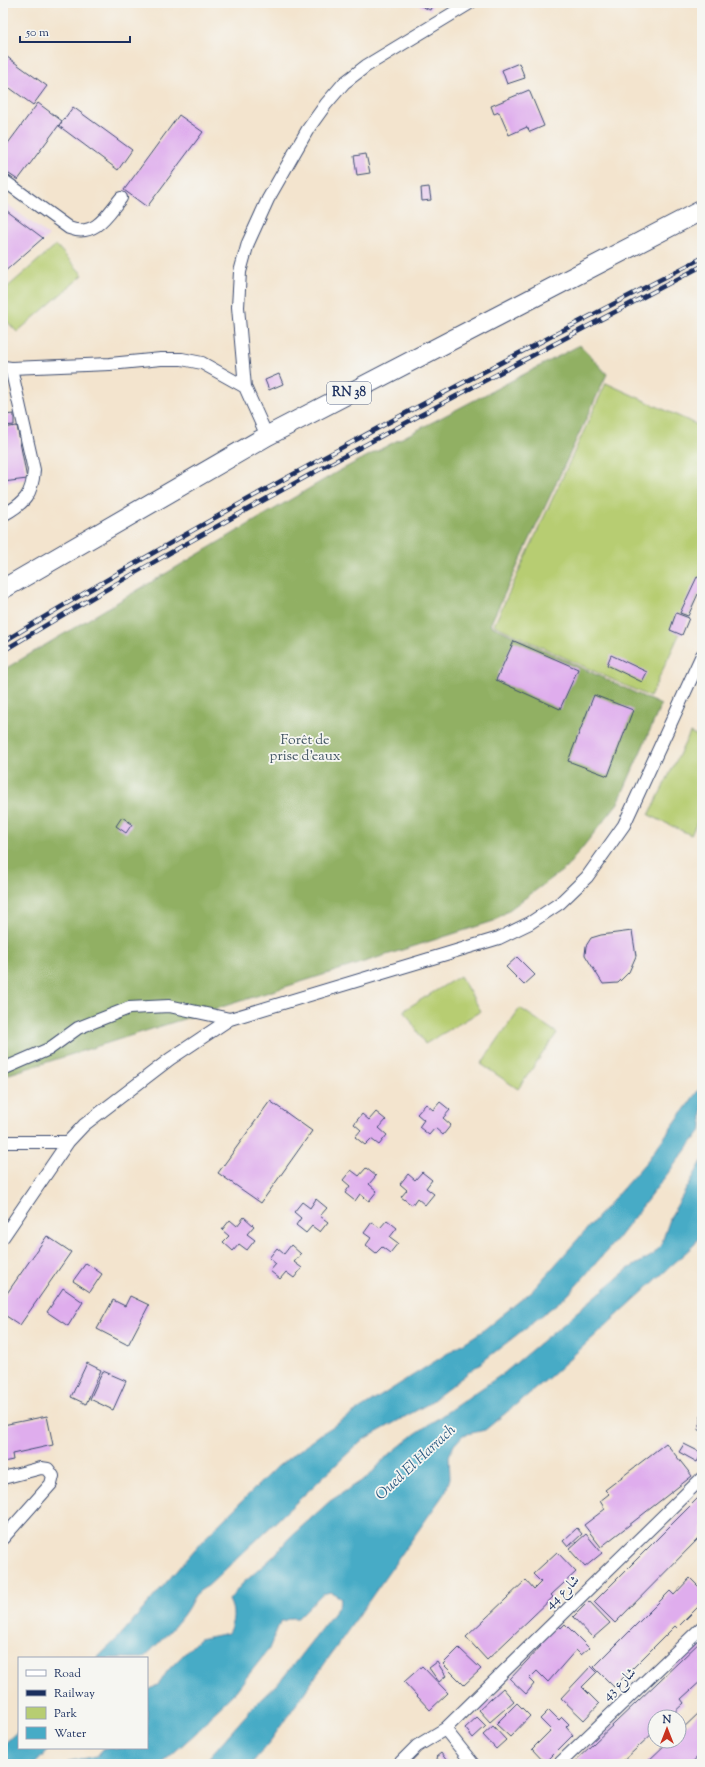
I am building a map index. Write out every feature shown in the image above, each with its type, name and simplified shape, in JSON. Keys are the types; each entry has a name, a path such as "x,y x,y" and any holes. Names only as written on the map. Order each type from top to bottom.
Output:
{"main road":[{"name":"RN 38","path":"3,589 267,436 702,210"}],"street":[{"path":"267,436 245,387 238,307 240,272 248,243 268,199 308,129 340,88 366,66 470,3"},
{"path":"3,180 69,228 76,231 91,230 97,226 120,198"},
{"path":"3,515 17,507 27,498 33,485 34,470 7,368 110,364 161,359 182,359 202,363 245,387"},
{"path":"3,1237 68,1142 84,1125 170,1059 230,1019 499,938 530,923 560,902 587,877 624,825 702,654"},
{"path":"3,1069 49,1049 78,1028 129,1008 169,1006 230,1019"},
{"path":"3,1142 68,1142"},
{"path":"3,1478 41,1468 48,1469 53,1476 51,1484 3,1538"},
{"name":"شارع 44","path":"399,1764 418,1746 446,1729 702,1478"},
{"name":"شارع 43","path":"559,1764 702,1627"},
{"path":"446,1729 473,1764"}],"shaded area":[{"path":"3,201 49,236 3,275"}],"green space":[{"path":"56,245 83,275 17,332 3,317 3,291"},
{"name":"Forêt de prise d'eaux","path":"580,345 607,374 490,625 661,705 618,803 566,868 494,921 3,1076 3,670 337,472"},
{"path":"606,383 702,427 702,586 650,697 494,625"},
{"path":"690,733 702,739 702,812 691,835 649,815"},
{"path":"460,976 481,1011 425,1044 404,1010"},
{"path":"520,1008 557,1033 518,1089 481,1064"}],"water":[{"path":"702,1085 702,1129 618,1238 568,1295 428,1404 361,1441 208,1586 196,1594 178,1622 144,1657 98,1657 118,1638 203,1540 273,1470 321,1434 481,1332 532,1291 647,1161"},
{"name":"Oued El Harrach","path":"702,1161 702,1232 695,1244 552,1375 485,1430 463,1435 454,1445 449,1456 450,1478 446,1491 271,1740 253,1762 249,1764 203,1764 254,1706 282,1679 339,1606 341,1598 331,1592 322,1594 298,1618 291,1618 280,1622 269,1649 235,1692 213,1713 196,1733 161,1764 66,1764 70,1761 97,1756 103,1749 148,1749 148,1690 159,1684 168,1670 199,1639 228,1633 232,1625 233,1616 229,1600 241,1585 274,1556 288,1539 330,1501 369,1476 386,1457 415,1434 504,1373 628,1269 653,1255 661,1245 671,1216"},
{"path":"18,1731 18,1749 49,1749 35,1764 3,1764 3,1745"}],"building":[{"path":"415,3 433,3 430,10"},
{"path":"3,54 47,86 33,105 3,83"},
{"path":"519,63 525,78 507,84 502,70"},
{"path":"529,90 544,126 530,132 527,127 509,135 499,112 494,114 491,106"},
{"path":"38,103 62,121 18,180 3,170 3,150"},
{"path":"73,107 132,150 118,170 59,126"},
{"path":"179,115 203,132 147,207 124,190"},
{"path":"366,154 370,173 357,175 354,156"},
{"path":"429,187 431,200 422,201 421,188"},
{"path":"3,208 43,238 3,273"},
{"path":"279,374 283,384 269,390 265,380"},
{"path":"3,389 7,406 3,407"},
{"path":"14,414 14,425 3,426 3,415"},
{"path":"17,426 27,479 3,482 3,428"},
{"path":"697,577 702,579 702,595 698,594 688,616 680,613"},
{"path":"676,613 689,618 682,635 670,630"},
{"path":"514,641 578,669 560,709 496,680"},
{"path":"611,655 647,672 642,682 607,665"},
{"path":"594,695 633,710 608,776 568,761"},
{"path":"122,817 132,824 126,833 116,826"},
{"path":"632,931 636,956 629,972 618,983 603,984 585,955 586,946 591,938 601,935"},
{"path":"517,957 535,975 524,985 506,967"},
{"path":"270,1101 312,1131 261,1203 218,1173"},
{"path":"440,1102 450,1110 443,1118 451,1125 443,1135 435,1128 429,1135 419,1127 424,1120 417,1114 426,1104 433,1110"},
{"path":"376,1112 386,1120 379,1128 387,1135 379,1145 371,1139 365,1145 355,1137 361,1130 354,1124 362,1114 369,1120"},
{"path":"366,1168 376,1176 369,1184 377,1191 369,1201 360,1194 355,1201 345,1193 350,1186 343,1180 351,1170 359,1176"},
{"path":"422,1172 432,1180 426,1188 434,1194 425,1205 417,1198 412,1205 401,1197 407,1190 400,1184 408,1174 415,1180"},
{"path":"316,1199 327,1208 320,1216 328,1222 320,1232 312,1226 306,1233 296,1225 301,1218 294,1212 302,1202 310,1208"},
{"path":"244,1217 254,1226 247,1234 255,1240 247,1250 239,1244 233,1251 223,1242 229,1236 222,1230 230,1220 237,1226"},
{"path":"387,1220 397,1228 390,1237 398,1243 390,1253 382,1247 376,1253 366,1245 371,1238 364,1233 372,1222 380,1228"},
{"path":"47,1236 71,1252 20,1325 3,1314 3,1299"},
{"path":"291,1245 301,1254 294,1262 302,1268 294,1278 286,1272 280,1279 270,1271 276,1264 269,1258 277,1248 284,1254"},
{"path":"86,1263 102,1274 90,1292 73,1281"},
{"path":"63,1288 83,1302 68,1326 47,1312"},
{"path":"130,1296 149,1305 128,1345 97,1329 113,1300 125,1306"},
{"path":"87,1363 101,1370 86,1404 71,1397"},
{"path":"103,1371 126,1381 113,1410 90,1399"},
{"path":"47,1416 53,1445 12,1454 13,1460 3,1462 3,1425"},
{"path":"701,1416 702,1430 698,1430"},
{"path":"666,1443 692,1476 601,1547 584,1525 605,1509 600,1501 609,1494 605,1490"},
{"path":"684,1444 702,1453 697,1462 679,1452"},
{"path":"702,1494 702,1535 615,1623 594,1602"},
{"path":"577,1528 582,1534 568,1547 563,1541"},
{"path":"586,1534 602,1553 585,1567 569,1549"},
{"path":"557,1552 576,1572 551,1595 553,1597 487,1660 466,1637 526,1580 534,1589 541,1582 533,1574"},
{"path":"690,1578 702,1590 702,1603 677,1628 675,1626 614,1687 594,1667 670,1591 674,1595"},
{"path":"589,1601 610,1623 593,1638 573,1617"},
{"path":"557,1624 561,1628 565,1624 589,1648 581,1655 576,1650 548,1682 537,1671 529,1679 534,1684 526,1694 510,1679 541,1646 538,1644"},
{"path":"702,1640 702,1680 681,1699 684,1703 678,1709 647,1709 647,1739 620,1764 572,1764"},
{"path":"459,1648 481,1669 464,1685 443,1664"},
{"path":"437,1662 446,1676 439,1682 429,1668"},
{"path":"422,1666 448,1693 430,1710 404,1682"},
{"path":"591,1666 597,1672 582,1687 599,1704 584,1720 561,1698"},
{"path":"503,1688 514,1701 490,1722 479,1710"},
{"path":"517,1703 530,1716 510,1737 496,1724"},
{"path":"549,1710 559,1720 562,1717 569,1724 566,1727 573,1735 545,1763 532,1749 551,1730 540,1719"},
{"path":"702,1710 702,1753 690,1764 645,1764 661,1749 687,1749 687,1724"},
{"path":"477,1717 486,1726 473,1738 465,1728"},
{"path":"493,1726 506,1740 496,1749 483,1735"},
{"path":"441,1753 447,1761 444,1764 441,1764 436,1757"}],"railway":[{"path":"3,642 175,541 349,444 437,396 702,258"},
{"path":"3,651 262,501 437,406 702,266"}]}
